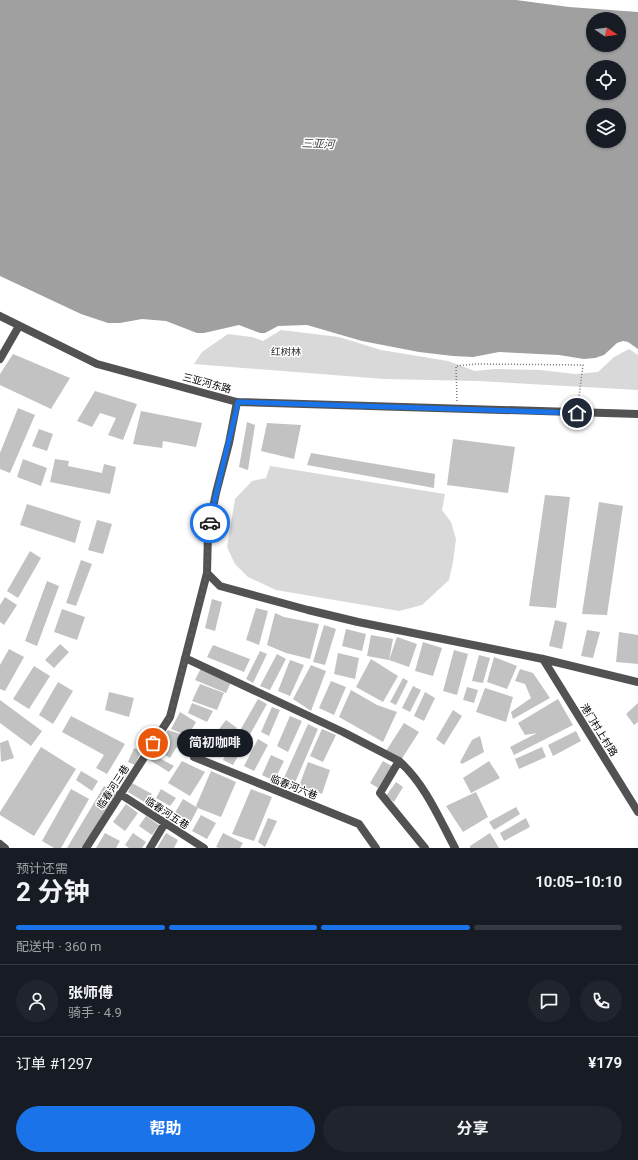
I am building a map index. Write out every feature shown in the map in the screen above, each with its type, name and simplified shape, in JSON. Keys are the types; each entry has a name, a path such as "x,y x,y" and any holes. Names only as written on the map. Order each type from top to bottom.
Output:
{"street":[{"name":"三亚河东路","path":"0,316 97,364 238,402 638,414"},
{"path":"0,359 19,326"},
{"name":"临春河三巷","path":"86,848 170,717 207,573 208,532 238,402"},
{"path":"207,573 220,586 308,610 358,622 543,659 638,682"},
{"path":"185,658 343,732 399,761 410,771 420,786 455,848"},
{"name":"港门村上村路","path":"543,659 638,812"},
{"name":"临春河六巷","path":"194,757 359,824 376,848"},
{"path":"399,761 380,793 425,848"},
{"name":"临春河五巷","path":"120,794 204,848"},
{"path":"150,848 166,823"},
{"path":"0,844 5,848"}],"path":[{"path":"457,409 456,366 476,364 583,365 577,413"}],"green space":[{"name":"红树林","path":"281,330 339,337 381,350 448,361 475,371 495,369 540,370 575,374 598,372 614,357 629,349 638,355 638,390 477,381 384,379 194,364 202,352 228,334 252,337 263,341"},
{"path":"270,466 445,494 442,510 451,522 456,539 449,580 422,605 399,611 276,590 248,577 235,564 227,547 235,499 252,481 266,478"}],"water":[{"name":"三亚河","path":"0,0 516,0 569,7 638,12 638,349 628,342 623,341 617,343 604,355 584,359 559,355 499,352 473,357 453,356 419,352 362,341 307,325 278,326 265,333 260,333 239,325 204,333 197,333 166,321 142,319 120,323 108,323 81,314 0,276"}],"building":[{"path":"13,354 70,378 51,409 0,385 0,374"},
{"path":"95,391 137,404 123,440 108,435 116,418 100,413 92,427 77,421"},
{"path":"18,408 35,415 10,473 0,469 0,453"},
{"path":"141,411 202,423 196,447 163,441 162,448 133,444"},
{"path":"247,422 255,425 248,470 239,467"},
{"path":"267,423 301,425 294,459 261,451"},
{"path":"39,429 53,434 47,451 32,446"},
{"path":"453,439 515,447 508,493 447,485"},
{"path":"311,453 435,474 434,488 307,465"},
{"path":"23,459 47,468 41,486 17,477"},
{"path":"55,459 69,461 68,466 102,473 104,464 116,467 110,494 50,482"},
{"path":"545,495 570,497 556,608 529,606"},
{"path":"599,502 623,506 607,615 582,614"},
{"path":"27,504 81,521 75,543 20,525"},
{"path":"97,520 112,524 103,554 88,550"},
{"path":"30,551 41,558 18,598 7,591"},
{"path":"81,560 92,564 76,606 66,603"},
{"path":"47,581 59,586 37,646 25,641"},
{"path":"5,597 17,605 4,625 0,622 0,605"},
{"path":"212,599 222,602 215,631 205,628"},
{"path":"256,608 268,611 259,645 246,640"},
{"path":"62,609 85,617 77,640 54,632"},
{"path":"275,613 284,617 319,624 310,659 286,653 267,645"},
{"path":"555,620 567,623 562,649 549,646"},
{"path":"324,625 336,629 325,665 313,662"},
{"path":"346,629 366,634 362,651 342,646"},
{"path":"587,630 600,632 593,658 581,656"},
{"path":"619,632 638,635 638,664 616,662"},
{"path":"371,635 393,639 389,660 367,656"},
{"path":"397,637 417,644 409,667 389,660"},
{"path":"423,642 442,648 433,676 415,671"},
{"path":"60,644 69,652 54,668 45,660"},
{"path":"213,645 250,659 244,672 207,657"},
{"path":"9,649 24,657 5,691 0,689 0,665"},
{"path":"454,650 468,654 457,695 443,691"},
{"path":"260,651 267,654 253,683 246,679"},
{"path":"338,653 359,658 355,679 334,674"},
{"path":"277,654 286,659 270,690 260,686"},
{"path":"479,655 490,658 483,683 472,681"},
{"path":"494,657 517,666 507,689 487,682"},
{"path":"371,659 398,676 383,702 356,687"},
{"path":"290,660 304,665 290,696 278,691"},
{"path":"311,665 326,671 311,711 293,699"},
{"path":"34,666 50,676 29,709 13,699"},
{"path":"201,668 231,682 226,693 195,680"},
{"path":"520,669 533,673 550,698 513,719 511,712 531,698 525,684 515,681"},
{"path":"403,678 408,681 396,705 390,702"},
{"path":"331,681 346,687 334,715 319,708"},
{"path":"58,682 73,691 53,724 39,715"},
{"path":"200,684 224,693 217,710 192,701"},
{"path":"413,686 421,690 410,712 402,708"},
{"path":"467,687 478,690 474,703 463,700"},
{"path":"485,688 513,697 506,722 476,712"},
{"path":"351,690 377,705 397,712 383,742 339,717"},
{"path":"109,692 134,698 129,717 105,710"},
{"path":"425,692 435,698 424,721 414,716"},
{"path":"258,699 267,704 233,765 223,760"},
{"path":"558,699 573,725 514,755 510,747 537,733 525,735 518,723"},
{"path":"0,700 42,731 31,746 0,723"},
{"path":"192,703 213,711 207,722 188,713"},
{"path":"638,703 638,722 634,725 626,714"},
{"path":"272,707 280,710 269,736 261,732"},
{"path":"453,710 462,716 444,745 436,739"},
{"path":"180,712 196,722 188,736 171,729"},
{"path":"71,716 125,744 107,774 96,768 104,755 62,732"},
{"path":"290,716 302,721 288,752 277,746"},
{"path":"226,720 237,728 217,754 206,746"},
{"path":"404,723 419,732 401,760 386,751"},
{"path":"308,724 318,729 294,785 283,780"},
{"path":"322,729 336,735 323,762 310,756"},
{"path":"168,730 184,735 170,758 155,749"},
{"path":"576,731 581,741 553,756 548,745"},
{"path":"139,733 150,737 146,746 136,743"},
{"path":"480,736 484,752 462,764 460,762 472,740"},
{"path":"258,739 268,745 254,771 244,766"},
{"path":"8,740 14,758 1,762 0,743"},
{"path":"41,747 76,769 34,836 0,815 0,812"},
{"path":"542,747 546,757 519,769 515,759"},
{"path":"134,748 141,751 135,765 128,762"},
{"path":"152,754 174,766 169,772 148,759"},
{"path":"271,755 284,761 274,781 262,775"},
{"path":"182,761 205,772 190,796 168,783"},
{"path":"383,761 392,766 378,788 370,783"},
{"path":"489,761 500,778 471,793 463,778"},
{"path":"308,762 330,770 322,794 299,786"},
{"path":"120,768 128,773 122,783 114,778"},
{"path":"81,771 98,781 92,791 76,780"},
{"path":"211,771 236,782 221,817 196,806"},
{"path":"396,782 403,787 394,802 386,796"},
{"path":"132,783 152,794 146,803 128,792"},
{"path":"104,786 117,793 81,848 67,848"},
{"path":"71,789 89,799 61,848 54,848 42,841"},
{"path":"161,789 176,798 170,806 156,798"},
{"path":"251,789 272,797 254,841 232,834"},
{"path":"476,792 488,817 463,832 446,806"},
{"path":"183,799 198,808 188,827 172,818"},
{"path":"126,804 138,813 125,831 113,822"},
{"path":"516,807 520,814 494,830 489,822"},
{"path":"201,815 216,823 207,839 192,831"},
{"path":"146,816 159,825 152,835 139,826"},
{"path":"268,818 277,821 265,847 258,842"},
{"path":"526,818 530,827 504,841 500,833"},
{"path":"105,833 120,841 116,848 96,848"},
{"path":"133,833 146,842 142,848 129,848 125,845"},
{"path":"166,833 178,840 174,848 157,848"},
{"path":"223,833 243,843 240,848 216,847"},
{"path":"490,833 499,848 470,848 470,846"}],"way so far":[{"path":"153,743 170,717 207,573 208,532 210,523"}],"place":[{"name":"简初咖啡","path":"153,743"}],"route":[{"path":"210,523 238,402 577,413"}]}
